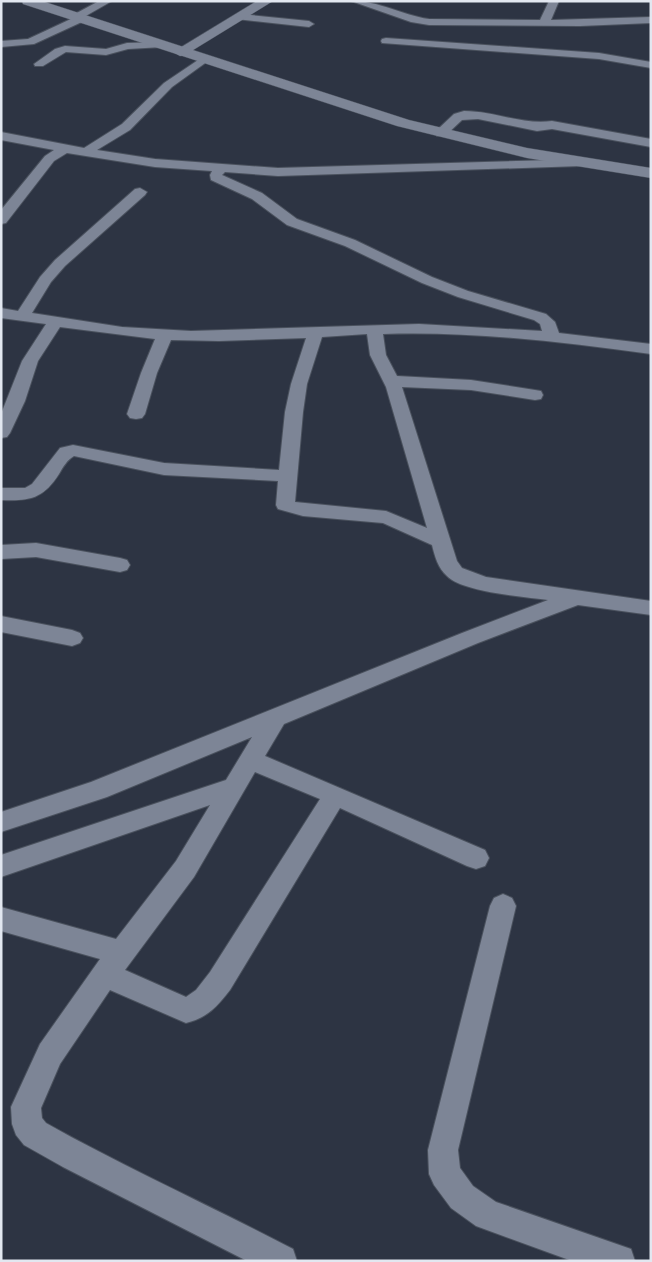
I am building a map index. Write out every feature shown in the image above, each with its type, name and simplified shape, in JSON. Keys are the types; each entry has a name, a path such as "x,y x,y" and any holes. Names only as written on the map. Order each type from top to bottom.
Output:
{"main road":[{"path":"28,1 403,123 528,153 651,173"},
{"path":"180,52 267,1"}],"street":[{"path":"1,44 30,42 79,18 106,1"},
{"path":"356,1 390,10 415,20 539,35 599,56 651,65"},
{"path":"539,35 554,1"},
{"path":"240,17 309,24"},
{"path":"386,41 539,35 651,20"},
{"path":"39,64 62,50 106,52 127,46 159,45"},
{"path":"86,152 126,127 168,85 204,59"},
{"path":"441,133 458,117 470,114 537,127 552,125 651,143"},
{"path":"1,136 155,163 295,173 581,162"},
{"path":"1,220 49,159 65,148"},
{"path":"220,169 216,174 216,178 257,196 292,222 350,243 427,280 471,296 540,316 547,322 552,337"},
{"path":"22,316 45,280 60,263 140,192"},
{"path":"1,313 129,332 164,335 256,336 374,330 485,332 552,337 651,349"},
{"path":"1,433 16,401 30,360 57,320"},
{"path":"374,330 378,355 391,381 446,562 455,573 469,580 526,592 651,608"},
{"path":"315,333 299,384 284,503 289,508 386,517 440,540"},
{"path":"136,414 164,335"},
{"path":"391,381 471,385 535,395"},
{"path":"1,494 26,495 34,493 62,456 72,450 112,456 164,469 210,470 288,476"},
{"path":"1,552 36,550 120,565"},
{"path":"1,822 98,790 470,638 575,598"},
{"path":"1,624 72,638"},
{"path":"276,717 185,869 105,975 50,1054 26,1107 28,1124 35,1134 74,1156 200,1218 280,1261"},
{"path":"251,760 476,858"},
{"path":"1,866 234,787"},
{"path":"105,975 186,1010 196,1008 205,1001 335,795"},
{"path":"503,906 443,1150 445,1174 462,1197 487,1215 619,1261"},
{"path":"1,919 121,954"}]}
